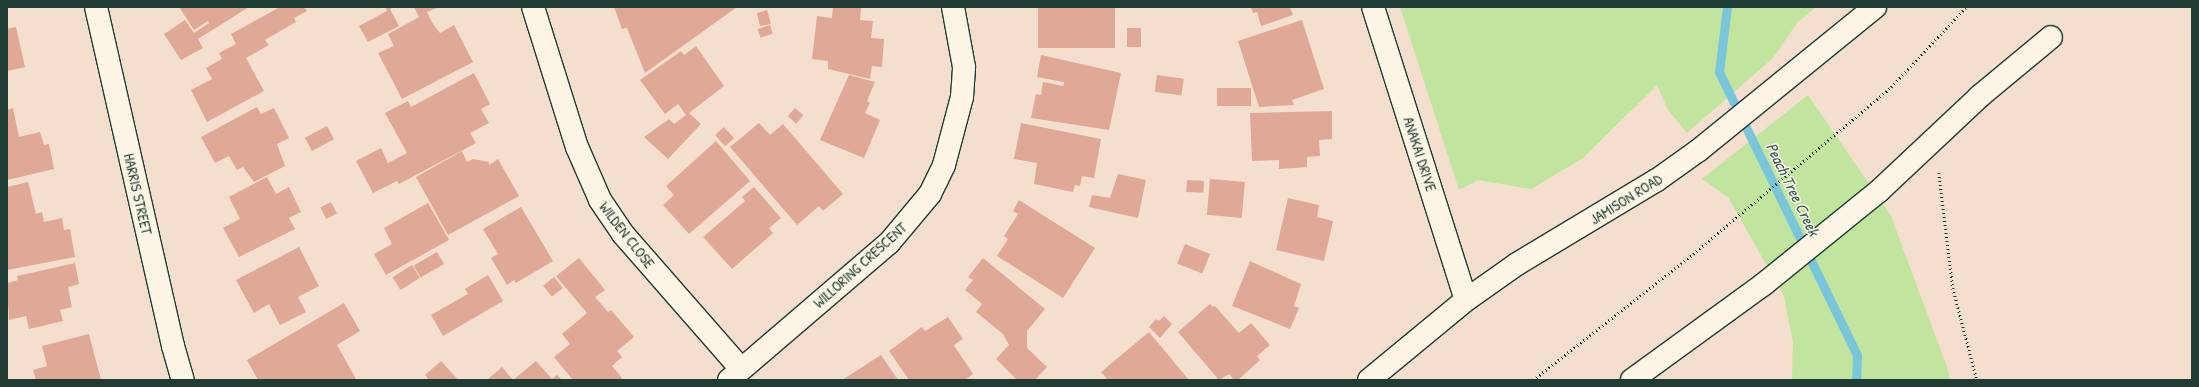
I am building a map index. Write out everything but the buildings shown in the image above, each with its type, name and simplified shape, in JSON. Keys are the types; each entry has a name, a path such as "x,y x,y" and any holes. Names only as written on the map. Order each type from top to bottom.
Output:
{"street":[{"name":"HARRIS STREET","path":"96,7 162,300 184,380"},
{"name":"WILDEN CLOSE","path":"533,7 577,147 600,200 623,234 735,375"},
{"name":"WILLORING CRESCENT","path":"735,375 889,243 930,194 944,165 962,97 964,67 953,7"},
{"name":"ANAKAI DRIVE","path":"1373,7 1466,300"},
{"name":"JAMISON ROAD","path":"1369,380 1466,300 1517,264 1657,180 1699,150 1762,101 1875,7"},
{"path":"1632,380 1764,284 1879,191 1935,136 2051,37"}],"path":[{"path":"1533,380 1733,220 1891,87 1966,7"},
{"path":"1935,136 1944,230 1953,288 1977,380"}],"green space":[{"path":"1400,7 1816,7 1797,23 1773,58 1687,133 1668,110 1657,85 1583,158 1531,189 1478,180 1459,190"},
{"path":"1808,95 1891,216 1947,367 1950,380 1792,380 1793,343 1784,296 1728,197 1702,179"}],"waterway":[{"name":"Peach Tree Creek","path":"1727,7 1719,72 1857,355 1856,380"}]}
